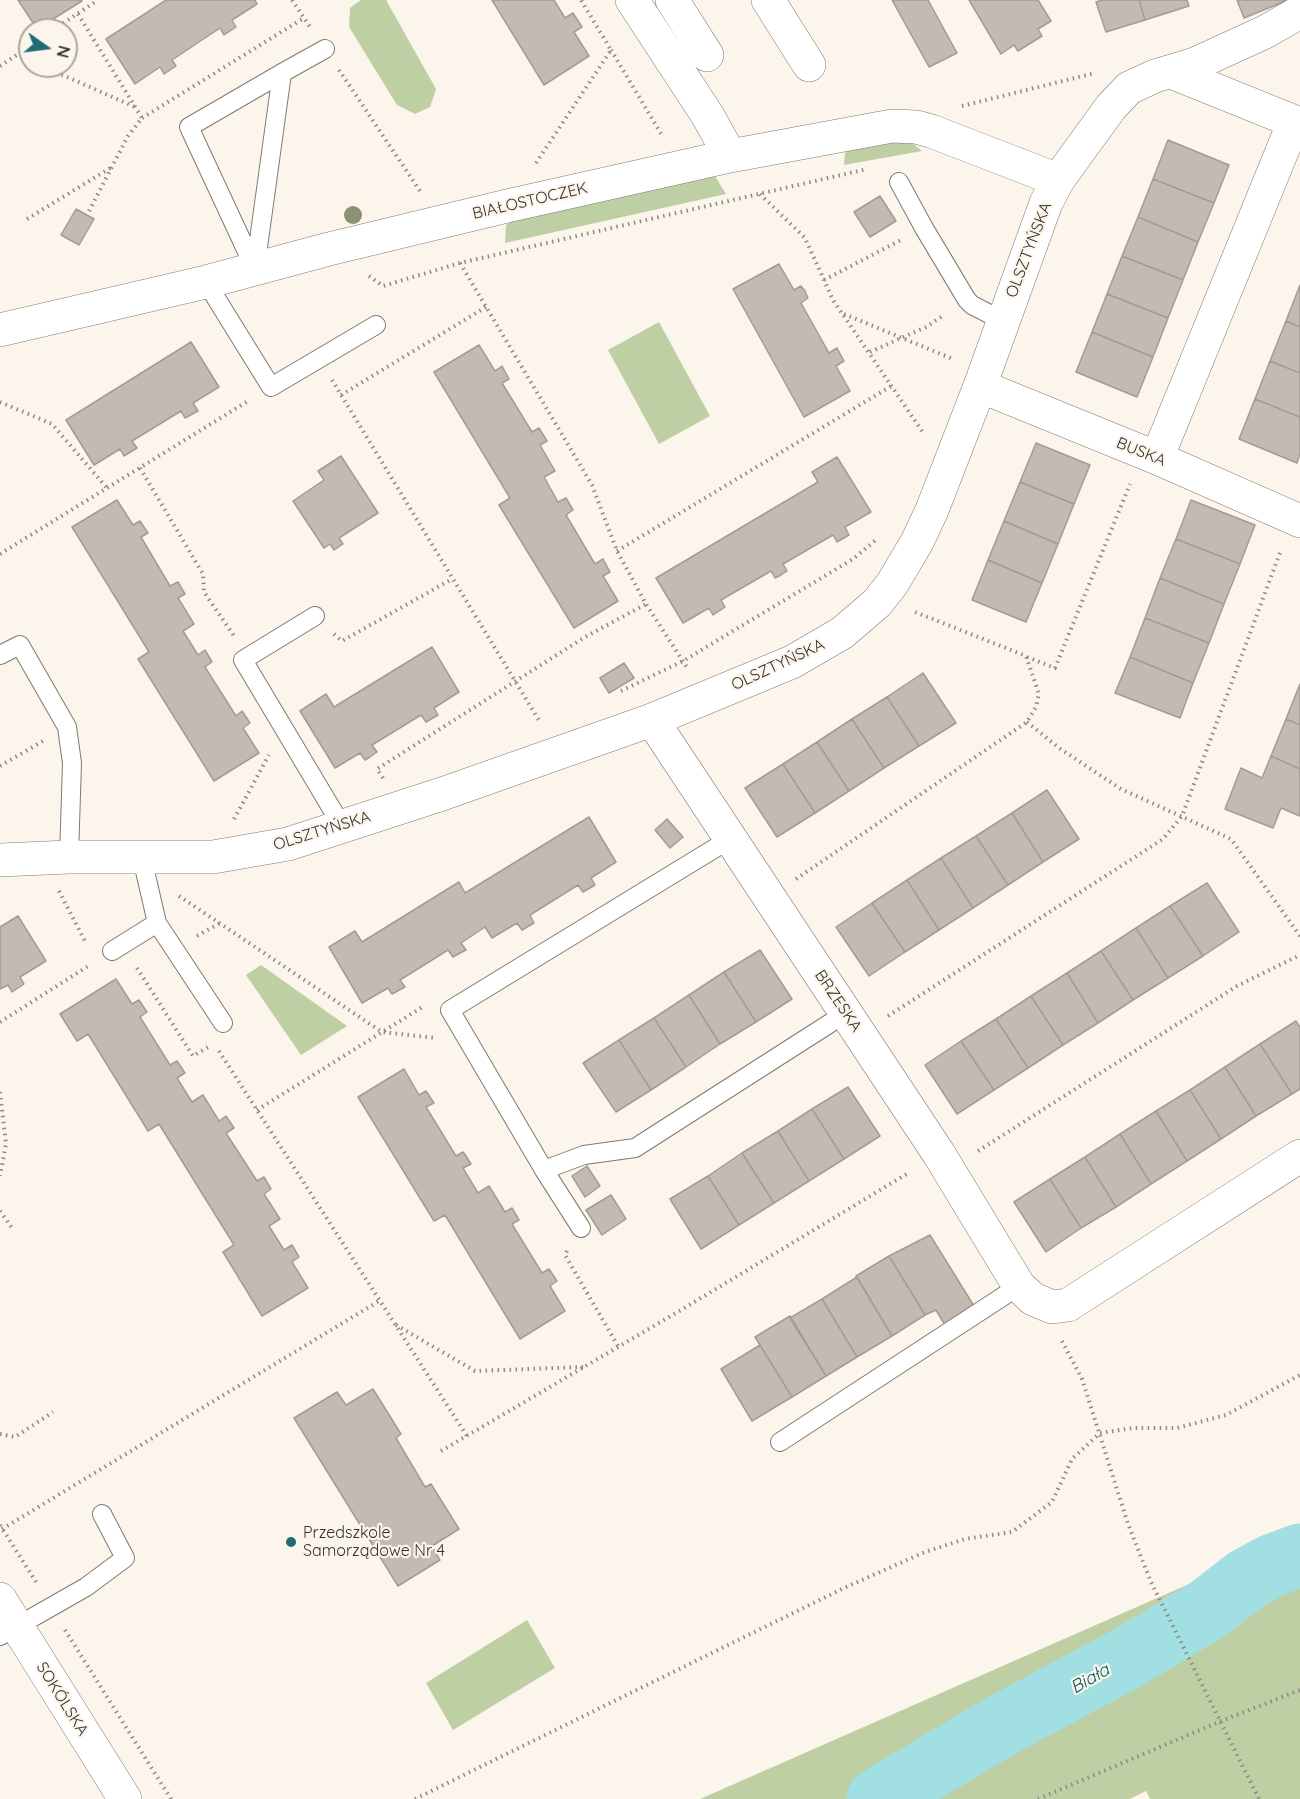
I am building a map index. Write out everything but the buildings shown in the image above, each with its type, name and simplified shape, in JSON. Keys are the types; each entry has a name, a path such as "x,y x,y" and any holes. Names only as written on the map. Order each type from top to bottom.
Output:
{"street":[{"path":"632,0 708,116 730,156"},
{"path":"672,0 707,55"},
{"path":"768,0 809,65"},
{"name":"OLSZTYŃSKA","path":"0,860 56,858 144,863 213,857 288,844 442,794 652,720 805,655 860,619 882,596 917,542 948,470 1046,203 1058,180 1120,95 1141,82 1195,64 1265,32 1300,12"},
{"path":"1150,456 1297,123 1171,72"},
{"name":"BIAŁOSTOCZEK","path":"0,330 206,282 329,249 507,206 730,156 906,125 931,131 1058,180"},
{"name":"BUSKA","path":"982,379 1150,456 1297,519"},
{"name":"BRZESKA","path":"652,720 1031,1294"},
{"path":"1031,1294 1052,1307 1068,1305 1300,1156"},
{"name":"SOKÓLSKA","path":"6,1620 125,1799"}],"lane":[{"path":"255,269 189,128 325,49"},
{"path":"255,269 282,73"},
{"path":"899,182 967,300 1003,321"},
{"path":"206,282 271,387 376,325"},
{"path":"315,615 243,660 342,826"},
{"path":"0,655 20,645 67,727 72,763 56,858"},
{"path":"581,1228 544,1170 450,1010 730,839"},
{"path":"144,863 157,923 223,1023"},
{"path":"117,948 157,923"},
{"path":"544,1170 584,1155 635,1148 853,1024"},
{"path":"780,1442 1031,1294"},
{"path":"6,1620 51,1607 86,1587 125,1558 102,1514"}],"path":[{"path":"72,18 98,0"},
{"path":"292,0 440,222"},
{"path":"581,0 680,167"},
{"path":"78,14 142,118"},
{"path":"89,211 128,136 142,118 304,18"},
{"path":"507,206 611,50"},
{"path":"0,66 18,55"},
{"path":"958,107 1096,73"},
{"path":"69,78 135,107"},
{"path":"27,219 113,166"},
{"path":"329,249 384,286 460,263 878,166 891,169 899,182"},
{"path":"760,194 805,238 833,300 893,385 948,470"},
{"path":"824,280 924,228"},
{"path":"460,263 592,485 617,551 646,604 706,698"},
{"path":"870,352 926,327 967,300"},
{"path":"341,395 486,307"},
{"path":"844,314 903,338 982,379"},
{"path":"318,359 559,753"},
{"path":"617,551 893,385"},
{"path":"0,554 271,387"},
{"path":"0,402 51,424 107,488"},
{"path":"882,596 906,608 1055,668 1150,456"},
{"path":"140,468 203,574 204,592 249,656"},
{"path":"853,1024 1163,839 1182,816 1251,625 1297,519"},
{"path":"617,693 683,662 853,559 879,537"},
{"path":"315,615 342,641 452,579"},
{"path":"401,806 377,769 585,637 646,604"},
{"path":"768,898 1027,722 1036,707 1039,693 1026,656"},
{"path":"1027,722 1059,748 1121,789 1231,839 1300,936"},
{"path":"0,766 67,727"},
{"path":"213,857 284,728"},
{"path":"56,858 96,961"},
{"path":"144,863 166,887 382,1032 466,1040"},
{"path":"0,1022 117,948 193,1056 214,1043 467,1436"},
{"path":"441,1451 618,1346 944,1162 1237,986 1300,955"},
{"path":"256,1110 430,1003"},
{"path":"0,1092 6,1144 0,1176"},
{"path":"0,1211 12,1228"},
{"path":"581,1228 565,1255 618,1346"},
{"path":"1031,1294 1082,1379 1128,1524 1151,1582 1259,1799"},
{"path":"171,1799 1,1527 379,1301"},
{"path":"393,1324 475,1371 584,1367"},
{"path":"415,1799 925,1552 964,1539 1012,1532 1052,1502 1072,1459 1100,1433 1133,1428 1177,1428 1226,1415 1300,1375"},
{"path":"0,1434 15,1437 53,1412"},
{"path":"1038,1799 1300,1690"}],"green space":[{"path":"361,0 386,0 436,89 430,107 415,114 397,105 349,27 350,8"},
{"path":"878,140 911,142 922,151 844,165 845,153 851,146"},
{"path":"715,176 726,194 505,243 506,225 514,220"},
{"path":"659,322 710,416 659,444 608,350"},
{"path":"261,965 347,1026 301,1055 246,975"},
{"path":"1300,1526 1300,1799 1150,1799 1146,1791 1130,1799 700,1799 1230,1566"},
{"path":"527,1620 555,1668 453,1730 426,1683"}],"waterway":[{"name":"Biała","path":"878,1799 997,1728 1127,1658 1207,1610 1247,1579 1273,1565 1300,1555"}],"place":[{"name":"Przedszkole Samorządowe Nr 4","path":"291,1542"}]}
